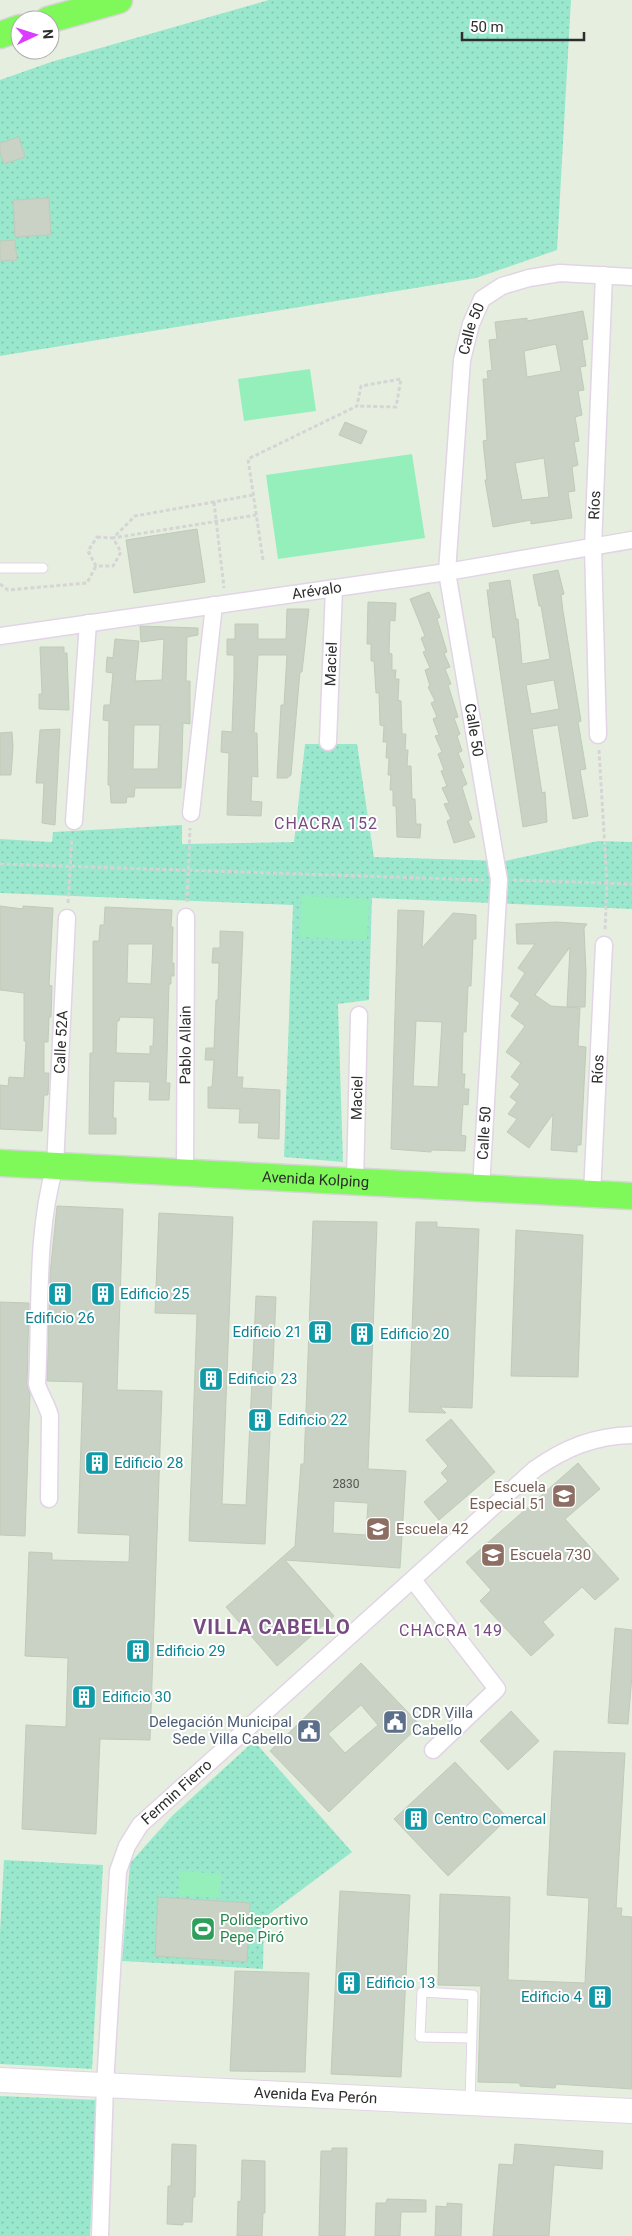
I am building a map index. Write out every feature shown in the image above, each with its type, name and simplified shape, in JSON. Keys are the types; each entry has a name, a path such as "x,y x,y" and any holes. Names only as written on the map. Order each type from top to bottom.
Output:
{"main road":[{"path":"60,17 119,0"},
{"name":"Avenida Kolping","path":"0,1163 632,1196"},
{"name":"Avenida Eva Perón","path":"0,2080 632,2112"}],"street":[{"name":"Calle 50","path":"481,1188 499,880 448,572 462,360 471,324 482,299 502,286 529,278 560,273 632,277"},
{"name":"Ríos","path":"598,735 593,547 604,275"},
{"name":"Arévalo","path":"0,636 448,572 632,540"},
{"name":"Maciel","path":"328,742 334,588"},
{"path":"191,813 220,605"},
{"path":"74,821 88,623"},
{"name":"Pablo Allain","path":"185,1173 186,917"},
{"name":"Calle 52A","path":"49,1500 50,1416 37,1384 42,1232 47,1196 56,1166 67,918"},
{"name":"Ríos","path":"592,1194 604,945"},
{"name":"Maciel","path":"355,1182 359,1015"},
{"name":"Fermin Fierro","path":"100,2236 105,2086 118,1871 127,1846 140,1825 535,1469 559,1453 584,1442 616,1435 632,1435"},
{"path":"413,1580 497,1689 433,1750"}],"lane":[{"path":"0,568 43,568"},
{"path":"470,2103 472,2038 473,1994 422,1992 420,2037 472,2038"}],"path":[{"path":"262,560 248,459 357,406 396,407 401,380 361,386 357,406"},
{"path":"113,538 135,516 253,495"},
{"path":"214,502 220,605"},
{"path":"96,566 88,552 97,537 113,538 256,515"},
{"path":"96,566 113,566 121,552 113,538"},
{"path":"0,584 8,590 87,583 96,566"},
{"path":"598,735 607,883 604,945"},
{"path":"186,917 191,813"},
{"path":"67,918 74,821"},
{"path":"0,864 632,884"}],"green space":[{"path":"269,0 571,0 557,250 476,278 0,356 0,80 60,59"},
{"path":"310,369 316,411 244,421 238,379"},
{"path":"412,454 425,538 278,559 266,475"},
{"path":"305,744 357,744 374,857 505,861 598,841 632,842 632,909 372,898 369,1000 338,1004 343,1162 284,1157 293,905 0,893 0,839 52,842 53,832 182,825 182,844 294,842"},
{"path":"302,896 369,899 367,940 300,937"},
{"path":"254,1741 352,1852 264,1918 263,1969 122,1961 130,1863 173,1815"},
{"path":"4,1860 103,1865 92,2069 0,2064 0,1932"},
{"path":"180,1871 221,1874 219,1898 178,1895"},
{"path":"0,2096 97,2100 90,2236 0,2236"}],"building":[{"path":"19,137 25,157 4,164 0,153 0,143"},
{"path":"49,198 51,235 15,237 13,200"},
{"path":"15,240 17,260 0,261 0,241"},
{"path":"583,311 588,339 582,340 586,366 580,367 584,390 578,391 582,415 575,417 579,441 574,442 578,465 572,467 575,491 568,492 572,518 531,524 531,520 493,527 485,480 487,480 483,441 487,440 483,379 488,379 487,371 492,370 489,340 497,339 495,322 527,318 527,321","holes":["556,344 561,371 527,377 524,351","544,458 549,497 522,500 515,463"]},
{"path":"345,422 367,431 361,444 339,435"},
{"path":"197,529 205,582 134,593 126,540"},
{"path":"558,570 564,594 561,595 563,611 581,721 578,722 586,769 580,770 588,816 573,819 558,725 532,729 542,793 545,792 547,822 523,827 487,590 490,590 489,583 510,580 516,619 518,619 522,664 550,659 541,606 539,606 533,575","holes":["554,680 559,709 531,714 526,685"]},
{"path":"429,592 440,617 437,619 447,652 444,653 450,667 445,669 451,684 448,685 458,717 454,718 460,734 457,736 462,751 458,753 464,767 461,769 467,784 462,787 472,819 468,821 475,837 454,843 447,821 451,819 444,804 449,803 442,788 447,786 441,771 444,770 438,754 442,752 435,736 439,735 433,719 437,717 431,703 435,701 428,687 430,686 425,670 430,668 423,652 426,651 421,638 425,636 410,599"},
{"path":"368,602 396,603 395,621 390,620 389,653 392,654 392,670 396,670 395,679 399,679 398,700 401,701 402,734 406,734 407,766 411,766 412,799 415,799 416,824 421,824 420,838 397,837 396,806 393,806 393,790 390,790 391,775 388,775 389,758 386,758 387,742 383,742 384,726 380,725 379,693 376,693 374,661 371,661 371,644 367,644"},
{"path":"287,609 309,609 302,672 300,672 291,775 287,778 277,778 281,705 284,705 287,655 258,655 254,733 257,733 258,777 252,776 251,801 262,802 261,816 227,815 229,753 221,752 222,731 232,732 234,655 227,655 227,639 235,639 235,624 258,624 258,639 286,639"},
{"path":"140,626 198,628 198,635 187,637 186,681 190,681 190,724 183,723 181,788 135,788 134,797 127,797 126,803 111,803 110,785 108,785 109,721 103,720 104,705 110,705 113,673 106,672 107,657 113,658 115,639 139,641 135,681 162,680 164,639 141,642","holes":["134,725 160,725 158,769 133,769"]},
{"path":"40,647 64,647 64,653 67,653 69,710 39,709 39,694 42,694"},
{"path":"60,729 55,825 42,823 44,783 36,783 40,730"},
{"path":"12,732 11,775 0,775 0,733"},
{"path":"0,906 23,909 23,906 53,908 49,985 52,986 51,1017 49,1017 48,1042 44,1042 44,1073 49,1073 48,1095 44,1095 42,1131 0,1129 0,1085 8,1086 9,1077 24,1078 26,1041 24,1041 24,993 0,990"},
{"path":"105,907 172,910 172,963 174,963 174,976 171,976 171,984 169,984 166,1083 170,1083 169,1100 149,1100 150,1082 114,1081 113,1118 116,1118 116,1134 89,1134 90,1053 93,1053 93,941 99,941 100,925 104,925","holes":["128,944 153,944 151,984 127,983","120,1017 154,1018 153,1046 150,1046 150,1054 116,1053 117,1021 119,1021"]},
{"path":"398,910 424,911 422,948 453,913 476,915 476,939 473,939 471,986 468,986 466,1032 463,1032 462,1074 465,1074 464,1089 469,1089 468,1105 463,1104 461,1135 466,1136 465,1151 431,1150 431,1152 391,1149","holes":["416,1021 442,1022 438,1087 413,1086"]},
{"path":"556,922 587,924 584,928 585,1007 567,1007 570,947 535,995 551,1006 580,1008 578,1046 586,1047 581,1145 577,1145 577,1152 551,1150 553,1114 529,1148 507,1132 517,1119 508,1114 517,1102 510,1097 520,1084 511,1077 521,1063 506,1052 525,1026 511,1016 520,1003 510,996 525,973 518,968 535,944 517,944 516,924"},
{"path":"220,931 243,932 237,1077 243,1077 242,1088 280,1090 279,1139 258,1138 259,1123 239,1123 240,1109 208,1108 208,1087 212,1087 214,1060 205,1060 206,1048 214,1048 219,963 212,963 213,948 220,948"},
{"path":"57,1206 123,1209 117,1390 162,1391 150,1740 100,1739 96,1834 22,1829 26,1725 66,1727 68,1658 25,1656 29,1552 52,1553 52,1560 129,1562 130,1535 78,1533 83,1382 47,1381 50,1274"},
{"path":"159,1213 233,1217 222,1504 246,1505 256,1296 276,1297 265,1544 189,1541 197,1314 155,1313"},
{"path":"313,1221 377,1222 368,1469 406,1471 400,1568 285,1560 334,1616 277,1666 226,1607 295,1546 301,1464 304,1464","holes":["334,1501 368,1503 366,1535 333,1533"]},
{"path":"416,1222 437,1222 437,1227 479,1229 472,1408 440,1407 446,1413 409,1412"},
{"path":"516,1230 583,1235 578,1377 511,1376"},
{"path":"0,1302 29,1303 27,1384 30,1394 25,1536 0,1535"},
{"path":"451,1419 495,1472 439,1520 424,1502 448,1481 441,1473 448,1466 426,1440"},
{"path":"578,1463 600,1489 565,1519 619,1579 595,1600 582,1587 543,1622 554,1635 531,1656 480,1601 491,1590 466,1562"},
{"path":"615,1628 632,1630 632,1675 628,1724 608,1723"},
{"path":"361,1663 420,1725 329,1812 270,1751","holes":["361,1705 378,1725 345,1753 328,1734"]},
{"path":"511,1711 539,1741 508,1770 480,1741"},
{"path":"554,1751 625,1753 616,1908 622,1908 621,1916 632,1917 632,2089 556,2084 555,2088 520,2086 520,2083 478,2082 481,1986 438,1985 440,1894 510,1897 508,1980 585,1983 589,1898 547,1895"},
{"name":"Centro Comercal","path":"455,1762 508,1818 448,1876 394,1819"},
{"path":"340,1891 410,1895 401,2077 331,2074"},
{"name":"Polideportivo Pepe Piró","path":"158,1897 250,1903 247,1962 155,1956"},
{"path":"235,1971 309,1973 305,2072 230,2071"},
{"path":"172,2144 196,2145 195,2197 193,2197 192,2222 183,2222 183,2225 167,2224 168,2186 171,2186"},
{"path":"515,2144 603,2151 602,2169 554,2165 549,2236 493,2236 499,2164 513,2165"},
{"path":"332,2148 347,2148 345,2236 319,2236 321,2151 332,2151"},
{"path":"242,2160 265,2161 265,2213 263,2213 262,2236 237,2236 238,2201 241,2202"},
{"path":"387,2199 426,2200 426,2212 401,2212 400,2236 375,2236 376,2203 386,2203"},
{"path":"447,2203 462,2204 461,2236 435,2236 436,2206 447,2207"}],"place":[{"name":"Edificio 26","path":"60,1294"},
{"name":"Edificio 25","path":"103,1294"},
{"name":"Edificio 21","path":"320,1332"},
{"name":"Edificio 20","path":"362,1334"},
{"name":"Edificio 23","path":"211,1379"},
{"name":"Edificio 22","path":"260,1420"},
{"name":"Edificio 28","path":"97,1463"},
{"name":"Escuela Especial 51","path":"564,1496"},
{"name":"Escuela 42","path":"378,1529"},
{"name":"Escuela 730","path":"493,1555"},
{"name":"Edificio 29","path":"138,1651"},
{"name":"Edificio 30","path":"84,1697"},
{"name":"CDR Villa Cabello","path":"395,1722"},
{"name":"Delegación Municipal Sede Villa Cabello","path":"309,1731"},
{"name":"Centro Comercal","path":"416,1819"},
{"name":"Polideportivo Pepe Piró","path":"203,1929"},
{"name":"Edificio 13","path":"349,1983"},
{"name":"Edificio 4","path":"600,1997"}],"district":[{"name":"CHACRA 152","path":"326,823"},
{"name":"VILLA CABELLO","path":"272,1627"},
{"name":"CHACRA 149","path":"451,1630"}]}
